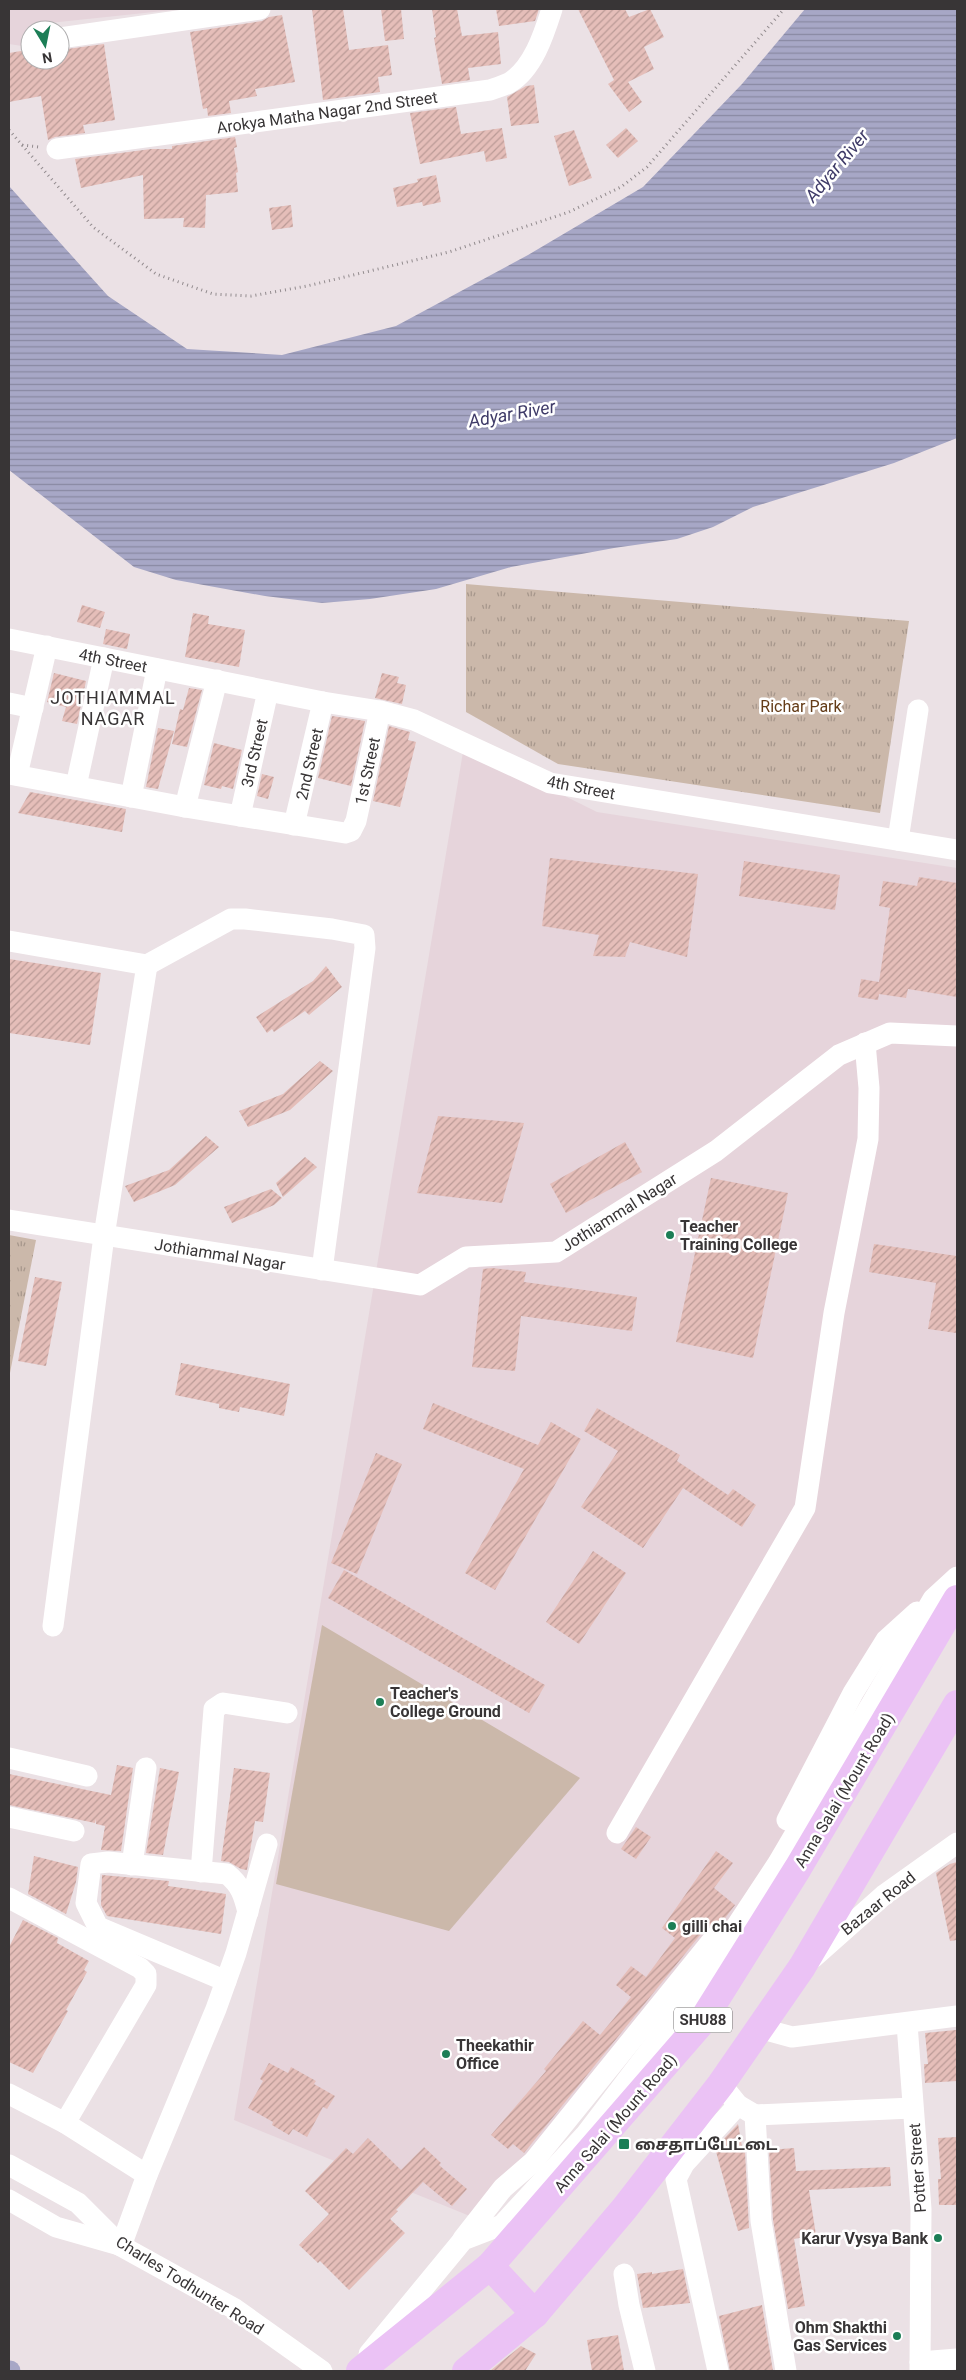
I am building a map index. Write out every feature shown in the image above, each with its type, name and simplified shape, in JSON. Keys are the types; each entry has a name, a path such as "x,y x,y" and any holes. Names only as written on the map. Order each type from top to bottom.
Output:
{"main road":[{"name":"Anna Salai (Mount Road)","path":"360,2371 490,2266 701,2023 798,1868 945,1599"},
{"name":"SHU88","path":"466,2371 535,2314 624,2209 722,2084 802,1967 957,1704"},
{"path":"490,2266 535,2314"}],"street":[{"path":"70,36 214,12 260,9"},
{"name":"Arokya Matha Nagar 2nd Street","path":"57,149 490,90 508,84 522,72 532,58 552,9"},
{"name":"4th Street","path":"9,639 323,702 380,711 429,726 550,783 957,850"},
{"path":"47,646 33,708 13,775 294,825"},
{"path":"76,786 104,658"},
{"path":"131,796 156,668"},
{"path":"185,807 217,680"},
{"name":"3rd Street","path":"240,816 268,691"},
{"name":"2nd Street","path":"294,825 323,702"},
{"path":"9,703 33,708"},
{"path":"898,840 918,710"},
{"name":"1st Street","path":"294,825 338,834 351,831 356,821 380,711"},
{"path":"9,941 147,965 231,919 332,929 364,935 365,948 322,1270"},
{"path":"53,1626 104,1236 147,965"},
{"name":"Jothiammal Nagar","path":"9,1220 420,1285 466,1257 556,1252 716,1151 839,1054 890,1033 957,1036"},
{"path":"617,1833 805,1508 834,1313 868,1139 869,1088 866,1043"},
{"path":"354,2371 463,2240 502,2225 586,2134 683,2007 778,1863 957,1577"},
{"path":"201,1872 214,1709 222,1703 235,1703 287,1713"},
{"path":"9,1758 87,1776"},
{"path":"132,1865 146,1768"},
{"path":"9,1817 74,1831"},
{"name":"Bazaar Road","path":"802,1967 884,1895 957,1843"},
{"path":"9,2200 56,2227 121,2246 147,2175 226,1981 267,1844"},
{"path":"226,1981 98,1927 86,1904 91,1864 108,1862 227,1874 243,1892 248,1912"},
{"path":"9,1898 140,1968 146,1974 146,1985 65,2123"},
{"path":"759,2028 792,2037 907,2024 957,2016"},
{"name":"Potter Street","path":"907,2024 921,2209 920,2367"},
{"path":"722,2084 746,2110 761,2221 786,2371"},
{"path":"9,2094 65,2123 147,2175"},
{"path":"718,2371 676,2179 684,2164 746,2110 912,2108"},
{"name":"Charles Todhunter Road","path":"9,2165 78,2203 121,2246 235,2309 322,2371"},
{"path":"624,2274 629,2305 645,2371"},
{"path":"920,2367 957,2360"}],"path":[{"path":"9,130 93,227 156,274 212,294 251,296 307,286 449,252 569,212 621,187 647,167 784,9"},
{"path":"22,145 57,149"}],"shaded area":[{"path":"9,9 182,9 70,21 20,20 20,46 9,44"},
{"name":"Teacher Training College","path":"464,746 597,812 957,868 957,1602 769,1871 487,2223 234,2120"}],"green space":[{"name":"Richar Park","path":"466,584 909,621 880,813 558,764 466,712"},
{"path":"9,1235 36,1240 9,1378"},
{"name":"Teacher's College Ground","path":"322,1625 580,1778 449,1931 276,1884"}],"water":[{"name":"Adyar River","path":"805,9 957,9 957,438 894,463 753,507 713,527 677,539 614,548 511,567 436,589 370,599 322,603 265,596 176,580 134,567 9,470 9,186 108,296 187,349 282,355 396,326 528,255 643,187 742,84"}],"building":[{"path":"312,9 343,9 349,50 388,45 392,75 378,77 380,92 323,100"},
{"path":"381,9 401,9 404,39 385,41"},
{"path":"432,9 457,9 462,36 498,32 501,64 468,68 470,80 442,84 434,38 436,37"},
{"path":"496,9 539,9 535,21 499,26"},
{"path":"578,9 625,9 629,17 650,9 664,37 644,47 654,69 628,82 642,102 629,112 608,84 614,80"},
{"path":"282,15 295,82 255,89 257,96 229,101 231,113 208,116 207,108 203,109 190,32 262,21 269,17"},
{"path":"104,44 115,120 83,125 85,133 55,137 48,140 41,96 9,102 9,53 20,51 20,70 70,70 70,49"},
{"path":"534,85 539,123 511,126 507,97 526,86"},
{"path":"456,107 461,134 502,128 507,158 486,162 484,151 420,164 410,113"},
{"path":"626,128 638,141 618,158 606,145"},
{"path":"574,130 592,178 569,186 554,136"},
{"path":"235,137 237,147 234,148 238,172 236,173 238,192 206,195 205,228 183,227 184,218 144,219 143,175 81,188 75,159 151,149 172,149 172,146"},
{"path":"436,175 441,202 423,206 422,202 397,207 393,188 418,182 417,179"},
{"path":"291,205 293,227 272,230 269,208"},
{"path":"82,605 105,612 100,628 77,622"},
{"path":"193,613 209,616 208,624 245,630 239,667 185,657"},
{"path":"106,629 130,634 127,649 103,644"},
{"path":"54,673 86,681 77,724 62,721 66,707 47,702"},
{"path":"382,673 399,677 397,683 406,685 402,704 375,698"},
{"path":"189,688 202,690 187,747 172,744 180,709 183,710"},
{"path":"332,716 365,721 351,786 318,778"},
{"path":"389,726 410,732 408,740 416,742 400,807 373,801"},
{"path":"158,728 174,731 158,789 146,787"},
{"path":"214,743 242,750 233,789 222,786 221,789 204,785"},
{"path":"262,774 274,777 268,799 257,796"},
{"path":"30,792 126,809 122,832 18,813"},
{"path":"550,858 698,874 687,957 630,942 625,957 593,956 599,935 542,926"},
{"path":"744,861 840,875 835,910 739,896"},
{"path":"919,877 957,883 957,997 908,989 906,998 879,994 878,1000 858,997 861,979 879,982 890,908 879,906 883,881 917,886"},
{"path":"9,959 101,973 90,1045 9,1033"},
{"path":"326,966 342,987 309,1015 305,1011 274,1032 272,1029 267,1033 256,1017 313,981"},
{"path":"320,1061 333,1071 290,1110 248,1127 239,1111 283,1094"},
{"path":"438,1116 524,1123 502,1203 417,1193"},
{"path":"206,1136 219,1147 175,1185 134,1202 125,1186 169,1170"},
{"path":"625,1142 642,1172 566,1213 550,1184"},
{"path":"305,1157 317,1167 283,1197 276,1183"},
{"path":"711,1178 788,1193 753,1358 676,1342"},
{"path":"271,1189 282,1198 274,1205 232,1223 224,1207"},
{"path":"874,1244 957,1256 956,1333 928,1329 936,1283 869,1272"},
{"path":"492,1268 526,1272 524,1282 637,1297 632,1331 521,1316 515,1371 472,1367 483,1269"},
{"path":"35,1277 62,1282 46,1366 18,1361"},
{"path":"181,1363 290,1384 284,1416 240,1407 239,1412 219,1408 219,1404 175,1395"},
{"path":"433,1403 538,1445 551,1422 581,1439 495,1590 465,1573 524,1469 423,1429"},
{"path":"597,1408 680,1455 677,1461 728,1495 733,1489 756,1505 742,1527 683,1488 643,1548 581,1507 618,1451 584,1431"},
{"path":"376,1453 402,1464 357,1574 331,1563"},
{"path":"593,1551 626,1573 579,1644 546,1622"},
{"path":"344,1570 545,1685 529,1713 328,1598"},
{"path":"117,1765 133,1768 121,1851 101,1850 105,1826 96,1824 96,1819 95,1823 9,1805 9,1774 111,1795"},
{"path":"160,1768 179,1772 163,1855 146,1853"},
{"path":"234,1768 270,1773 263,1822 255,1821 247,1870 241,1869 229,1862 221,1861"},
{"path":"636,1827 651,1837 636,1859 621,1849"},
{"path":"716,1851 733,1863 714,1888 735,1905 719,1926 711,1925 705,1929 524,2153 513,2144 508,2149 491,2135 546,2071 544,2069 583,2021 600,2035 631,1997 616,1985 631,1966 646,1977 675,1938 662,1928"},
{"path":"34,1856 78,1867 76,1882 66,1914 28,1894"},
{"path":"957,1862 957,1940 950,1941 936,1873"},
{"path":"102,1875 169,1881 168,1886 226,1894 221,1934 107,1916 101,1905"},
{"path":"23,1920 58,1938 57,1943 89,1961 84,1970 87,1972 66,2010 68,2011 33,2073 9,2062 9,1947"},
{"path":"956,2030 957,2081 925,2083 924,2064 928,2064 925,2033"},
{"path":"269,2063 288,2073 291,2067 316,2081 314,2084 335,2096 327,2109 323,2107 307,2137 293,2129 289,2135 272,2125 273,2122 248,2108 263,2081 260,2079"},
{"path":"738,2124 743,2152 745,2152 749,2228 738,2231 715,2148"},
{"path":"957,2137 957,2205 939,2205 938,2179 941,2179 938,2138"},
{"path":"368,2138 401,2170 424,2147 441,2163 439,2165 467,2189 452,2206 423,2182 396,2210 398,2211 390,2219 405,2233 349,2290 320,2261 318,2263 299,2245 329,2214 305,2191 346,2148 353,2154"},
{"path":"794,2148 796,2171 890,2167 891,2186 809,2190 816,2235 794,2239 805,2306 788,2309 773,2220 769,2150"},
{"path":"683,2269 690,2303 643,2308 637,2274 652,2272 652,2274"},
{"path":"762,2305 773,2371 730,2371 719,2316"},
{"path":"618,2335 624,2371 592,2371 587,2340"},
{"path":"521,2346 536,2354 525,2371 490,2371"}],"place":[{"name":"Teacher Training College","path":"670,1235"},
{"name":"Teacher's College Ground","path":"380,1702"},
{"name":"gilli chai","path":"672,1926"},
{"name":"Theekathir Office","path":"446,2054"},
{"name":"சைதாப்பேட்டை","path":"624,2144"},
{"name":"Karur Vysya Bank","path":"938,2238"},
{"name":"Ohm Shakthi Gas Services","path":"897,2336"}],"district":[{"name":"JOTHIAMMAL NAGAR","path":"113,708"}]}
